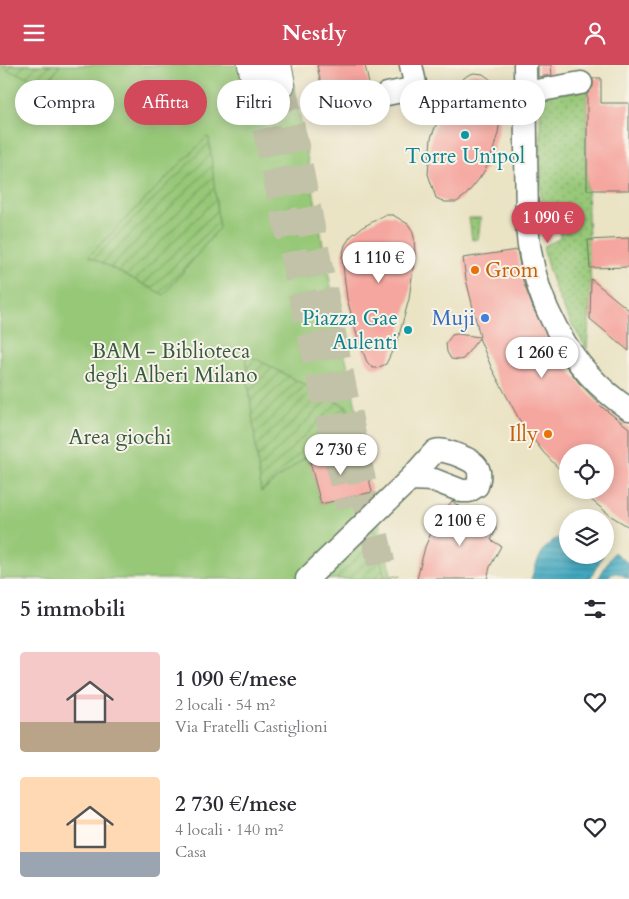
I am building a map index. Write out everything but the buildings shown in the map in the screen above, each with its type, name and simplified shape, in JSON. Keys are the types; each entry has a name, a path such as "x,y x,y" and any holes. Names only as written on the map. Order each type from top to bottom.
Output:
{"street":[{"path":"390,93 416,87 410,65"},
{"path":"525,65 525,80"},
{"path":"545,89 581,83"},
{"path":"526,125 528,235 536,281 556,327 576,358 599,385 629,409"},
{"path":"307,579 410,479"}],"green space":[{"name":"BAM - Biblioteca degli Alberi Milano","path":"0,65 239,65 241,80 217,80 217,125 290,125 290,84 294,84 327,267 357,412 362,448 310,462 321,504 372,492 392,579 0,579"},
{"path":"4,65 60,65 52,77 47,80 38,80 6,70"},
{"path":"587,90 587,190 591,288 587,349 560,300 550,275 543,247 560,238 559,221 541,206 540,125 545,125 545,95"},
{"path":"207,137 209,138 219,228 164,295 89,256"},
{"path":"469,218 481,218 478,239 472,240"},
{"path":"245,353 347,407 350,422 261,492"},
{"path":"373,524 385,579 316,579"}],"water":[{"path":"559,538 559,564 598,564 590,579 531,579 543,551"},
{"path":"614,552 629,564 629,579 615,573 608,579 598,579 607,564 614,564"}],"tunnel":[{"path":"290,124 355,450 385,579"},
{"path":"265,125 349,507"}],"place":[{"name":"Torre Unipol","path":"465,135"},
{"name":"Grom","path":"475,270"},
{"name":"Muji","path":"485,318"},
{"name":"Piazza Gae Aulenti","path":"408,330"},
{"name":"Illy","path":"548,434"}],"park label":[{"name":"Area giochi","path":"120,437"}]}
